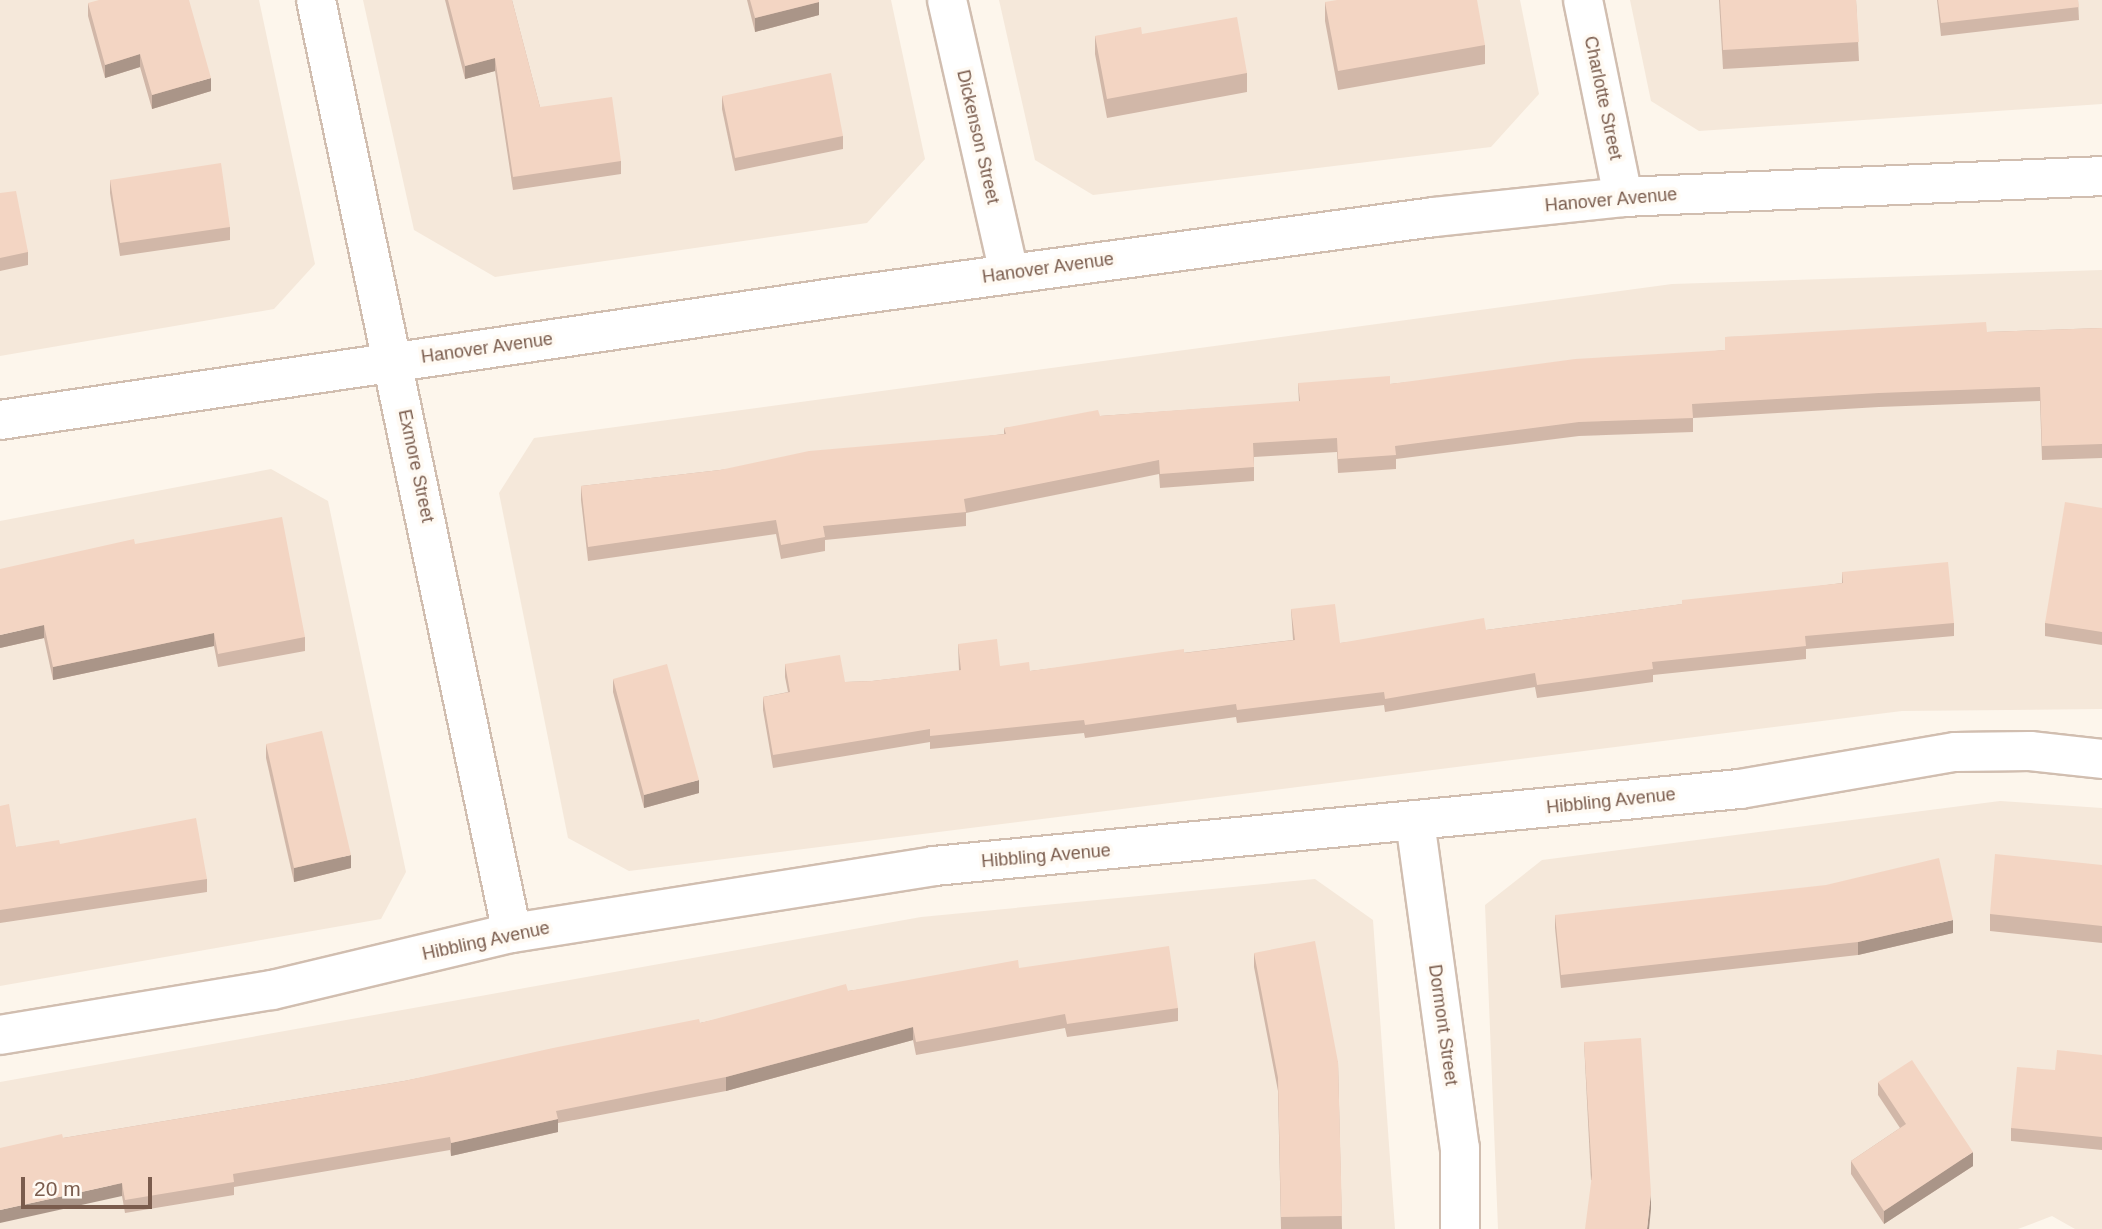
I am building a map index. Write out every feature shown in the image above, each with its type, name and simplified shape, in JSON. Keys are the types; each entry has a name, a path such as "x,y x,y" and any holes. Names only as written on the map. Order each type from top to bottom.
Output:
{"street":[{"name":"Exmore Street","path":"316,0 512,933"},
{"name":"Dickenson Street","path":"947,0 1009,273"},
{"name":"Charlotte Street","path":"1583,0 1623,197"},
{"name":"Hanover Avenue","path":"0,420 1009,273 1623,197 2102,176"},
{"name":"Hibbling Avenue","path":"0,1035 272,990 512,933 934,866 1740,789 1955,752 2030,751 2102,759"},
{"name":"Dormont Street","path":"1415,821 1460,1148 1460,1229"}],"shaded area":[{"path":"0,0 259,0 315,264 274,309 0,356"},
{"path":"363,0 891,0 925,159 867,223 495,277 414,230"},
{"path":"999,0 1520,0 1539,94 1491,147 1093,195 1035,160"},
{"path":"1630,0 2102,0 2102,104 1699,131 1651,101"},
{"path":"2102,270 2102,709 1902,711 629,871 568,838 499,493 534,438 1672,284"},
{"path":"271,469 328,501 406,872 381,919 0,986 0,521"},
{"path":"2000,801 2102,808 2102,1229 2075,1229 2052,1216 2018,1229 1498,1229 1485,905 1542,860"},
{"path":"1315,879 1373,920 1395,1229 0,1229 0,1082 921,917"}],"building":[{"path":"99,0 189,0 211,78 152,95 140,54 105,65 88,3"},
{"path":"448,0 512,0 540,107 612,97 621,161 513,177 495,58 465,66"},
{"path":"750,0 819,0 819,2 755,18"},
{"path":"1477,0 1485,45 1338,71 1325,2"},
{"path":"1720,0 1856,0 1859,42 1723,50"},
{"path":"1938,0 2078,0 2079,7 1941,23"},
{"path":"1237,17 1247,73 1107,99 1095,36 1141,27 1142,34"},
{"path":"831,73 843,136 735,158 722,96"},
{"path":"221,163 230,227 120,243 110,180"},
{"path":"16,191 28,252 0,258 0,193"},
{"path":"1986,322 1987,332 2102,328 2102,444 2042,446 2040,387 1692,404 1693,418 1579,422 1395,446 1396,455 1338,459 1337,438 1253,443 1254,467 1160,474 1159,460 964,499 966,512 823,526 825,537 781,545 776,520 588,547 581,486 720,470 809,451 1006,434 1004,428 1098,410 1100,416 1300,401 1298,383 1390,376 1390,384 1575,359 1725,350 1725,337"},
{"path":"2065,502 2102,508 2102,632 2045,623"},
{"path":"282,517 305,637 218,654 214,633 53,667 44,625 0,635 0,569 134,539 135,544"},
{"path":"1948,562 1954,623 1805,636 1806,646 1652,662 1653,669 1537,685 1535,673 1385,699 1384,692 1237,710 1236,704 1085,725 1084,720 930,736 930,729 773,755 763,697 790,692 785,664 840,655 845,682 872,681 961,670 958,644 997,639 1000,666 1029,662 1030,671 1184,649 1184,653 1295,640 1291,609 1335,604 1340,643 1484,618 1486,630 1682,604 1682,600 1843,583 1842,572"},
{"path":"667,664 699,780 644,795 613,679"},
{"path":"322,731 351,855 294,868 266,744"},
{"path":"9,804 16,847 59,840 60,844 196,818 207,879 0,910 0,806"},
{"path":"1995,854 2102,865 2102,926 1990,914"},
{"path":"1939,858 1953,920 1858,942 1561,975 1555,915 1826,885"},
{"path":"1315,941 1338,1062 1342,1216 1281,1217 1278,1078 1254,953"},
{"path":"1169,946 1178,1008 1067,1024 1065,1014 916,1042 913,1027 726,1077 556,1111 558,1119 451,1143 450,1137 233,1174 234,1182 125,1200 122,1183 0,1210 0,1148 62,1134 63,1138 404,1081 699,1019 700,1023 846,984 848,991 1018,960 1019,968"},
{"path":"1641,1038 1651,1193 1647,1229 1585,1229 1592,1175 1584,1042"},
{"path":"2057,1050 2102,1055 2102,1137 2011,1128 2017,1067 2055,1070"},
{"path":"1912,1060 1973,1152 1884,1211 1851,1161 1906,1124 1878,1082"}]}
